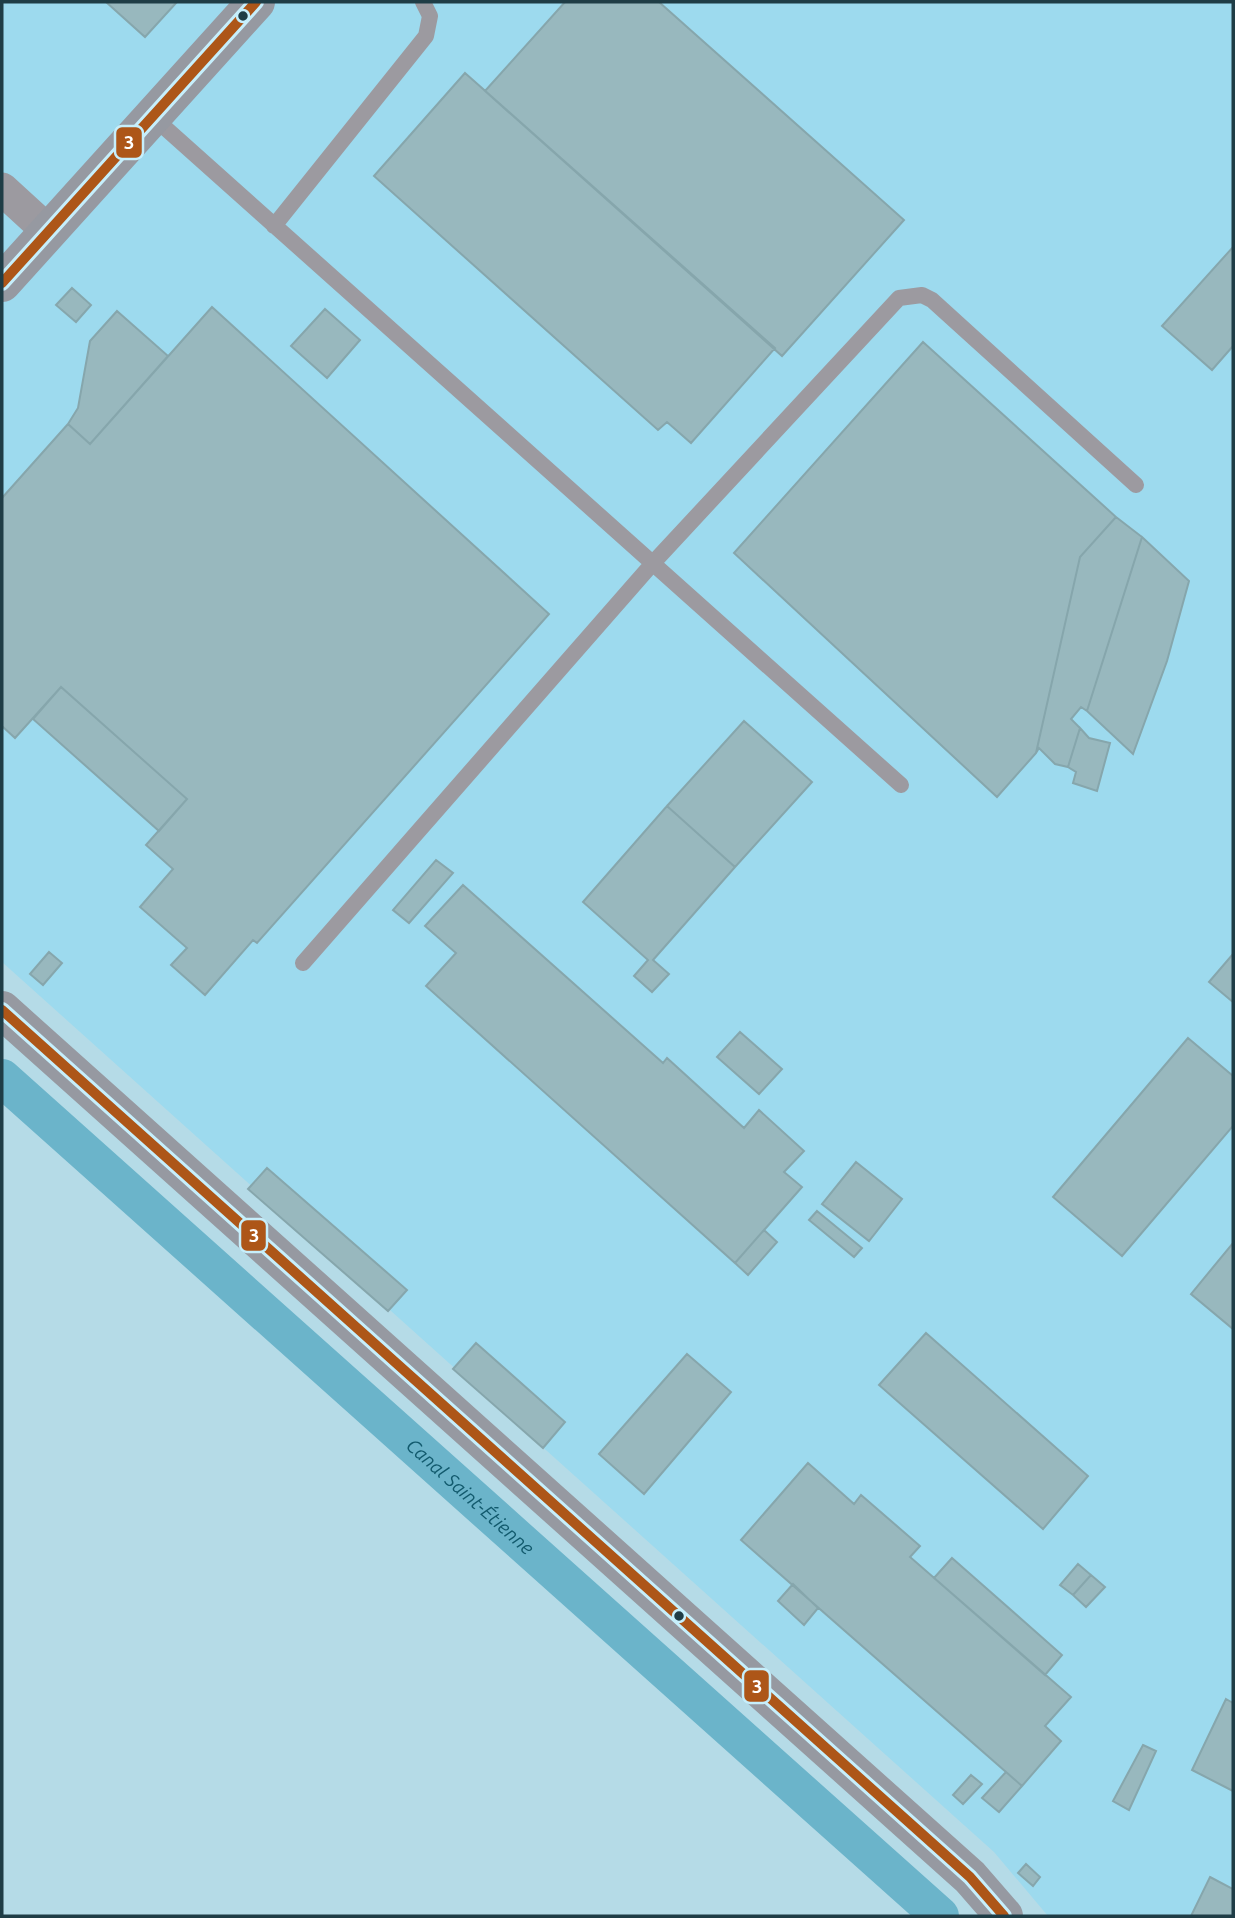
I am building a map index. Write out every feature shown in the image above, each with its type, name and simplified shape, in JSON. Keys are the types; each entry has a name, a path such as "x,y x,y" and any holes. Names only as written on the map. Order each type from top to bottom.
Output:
{"street":[{"path":"2,283 256,2"},
{"path":"2,189 49,232"},
{"path":"2,1010 970,1877 1004,1916"}],"lane":[{"path":"274,226 426,36 430,16 423,2"},
{"path":"152,117 901,785"},
{"path":"303,963 653,563 899,298 910,295 932,300 1136,485"}],"shaded area":[{"path":"2,2 1233,2 1233,1916 1048,1916 994,1852 2,962"}],"building":[{"path":"106,2 177,2 145,37"},
{"path":"565,2 659,2 904,220 782,356 485,91"},
{"path":"465,73 775,348 691,443 667,422 658,430 374,176"},
{"path":"1233,247 1233,346 1212,370 1162,326"},
{"path":"72,288 91,305 76,322 56,305"},
{"path":"212,307 549,614 257,943 253,940 205,995 171,965 187,948 140,907 173,869 146,845 187,799 61,687 15,738 2,726 2,498 68,424 90,444"},
{"path":"325,309 360,340 327,378 291,346"},
{"path":"117,311 168,356 90,444 68,424 78,408 90,341"},
{"path":"923,342 1116,517 1080,557 1036,753 997,797 734,553"},
{"path":"1116,517 1142,537 1087,711 1081,707 1071,719 1080,728 1068,767 1055,764 1039,748 1036,753 1080,557"},
{"path":"1142,537 1189,581 1167,661 1133,754 1087,711"},
{"path":"61,687 187,799 159,831 33,719"},
{"path":"744,721 812,782 735,867 667,806"},
{"path":"1080,728 1089,738 1110,743 1097,791 1073,783 1076,772 1068,767"},
{"path":"667,806 735,867 653,960 669,974 652,992 634,976 648,960 583,902"},
{"path":"436,860 453,873 409,923 393,910"},
{"path":"463,885 663,1063 667,1058 744,1128 759,1110 804,1151 784,1172 802,1187 735,1263 426,986 456,953 425,926"},
{"path":"49,952 62,963 43,985 30,974"},
{"path":"1233,954 1233,1002 1209,982"},
{"path":"740,1032 782,1069 759,1094 717,1057"},
{"path":"1188,1038 1233,1076 1233,1126 1122,1256 1053,1197"},
{"path":"856,1162 902,1199 869,1241 822,1204"},
{"path":"267,1168 407,1290 388,1311 248,1189"},
{"path":"817,1211 862,1248 854,1257 809,1220"},
{"path":"764,1230 777,1242 748,1275 735,1263"},
{"path":"1233,1243 1233,1329 1191,1294"},
{"path":"926,1333 1088,1476 1043,1529 879,1385"},
{"path":"476,1343 565,1422 543,1448 453,1369"},
{"path":"687,1354 731,1392 644,1494 599,1454"},
{"path":"808,1463 854,1504 861,1495 920,1546 910,1557 1071,1697 1045,1726 1061,1741 1022,1786 741,1540"},
{"path":"952,1558 1062,1655 1045,1675 934,1578"},
{"path":"1078,1564 1091,1575 1073,1595 1060,1585"},
{"path":"1091,1575 1105,1587 1086,1607 1073,1595"},
{"path":"793,1584 818,1608 804,1625 778,1601"},
{"path":"1226,1699 1233,1703 1233,1791 1192,1770"},
{"path":"1143,1745 1156,1751 1129,1810 1113,1801"},
{"path":"1006,1772 1022,1786 999,1812 982,1798"},
{"path":"971,1775 982,1784 963,1804 953,1795"},
{"path":"1026,1864 1040,1877 1033,1886 1018,1873"},
{"path":"1210,1877 1233,1889 1233,1916 1191,1916"}],"waterway":[{"name":"Canal Saint-Étienne","path":"2,1078 940,1916"}],"transit line":[{"name":"3","path":"2,283 256,2"},
{"name":"3","path":"2,1010 970,1877 1004,1916"}]}
